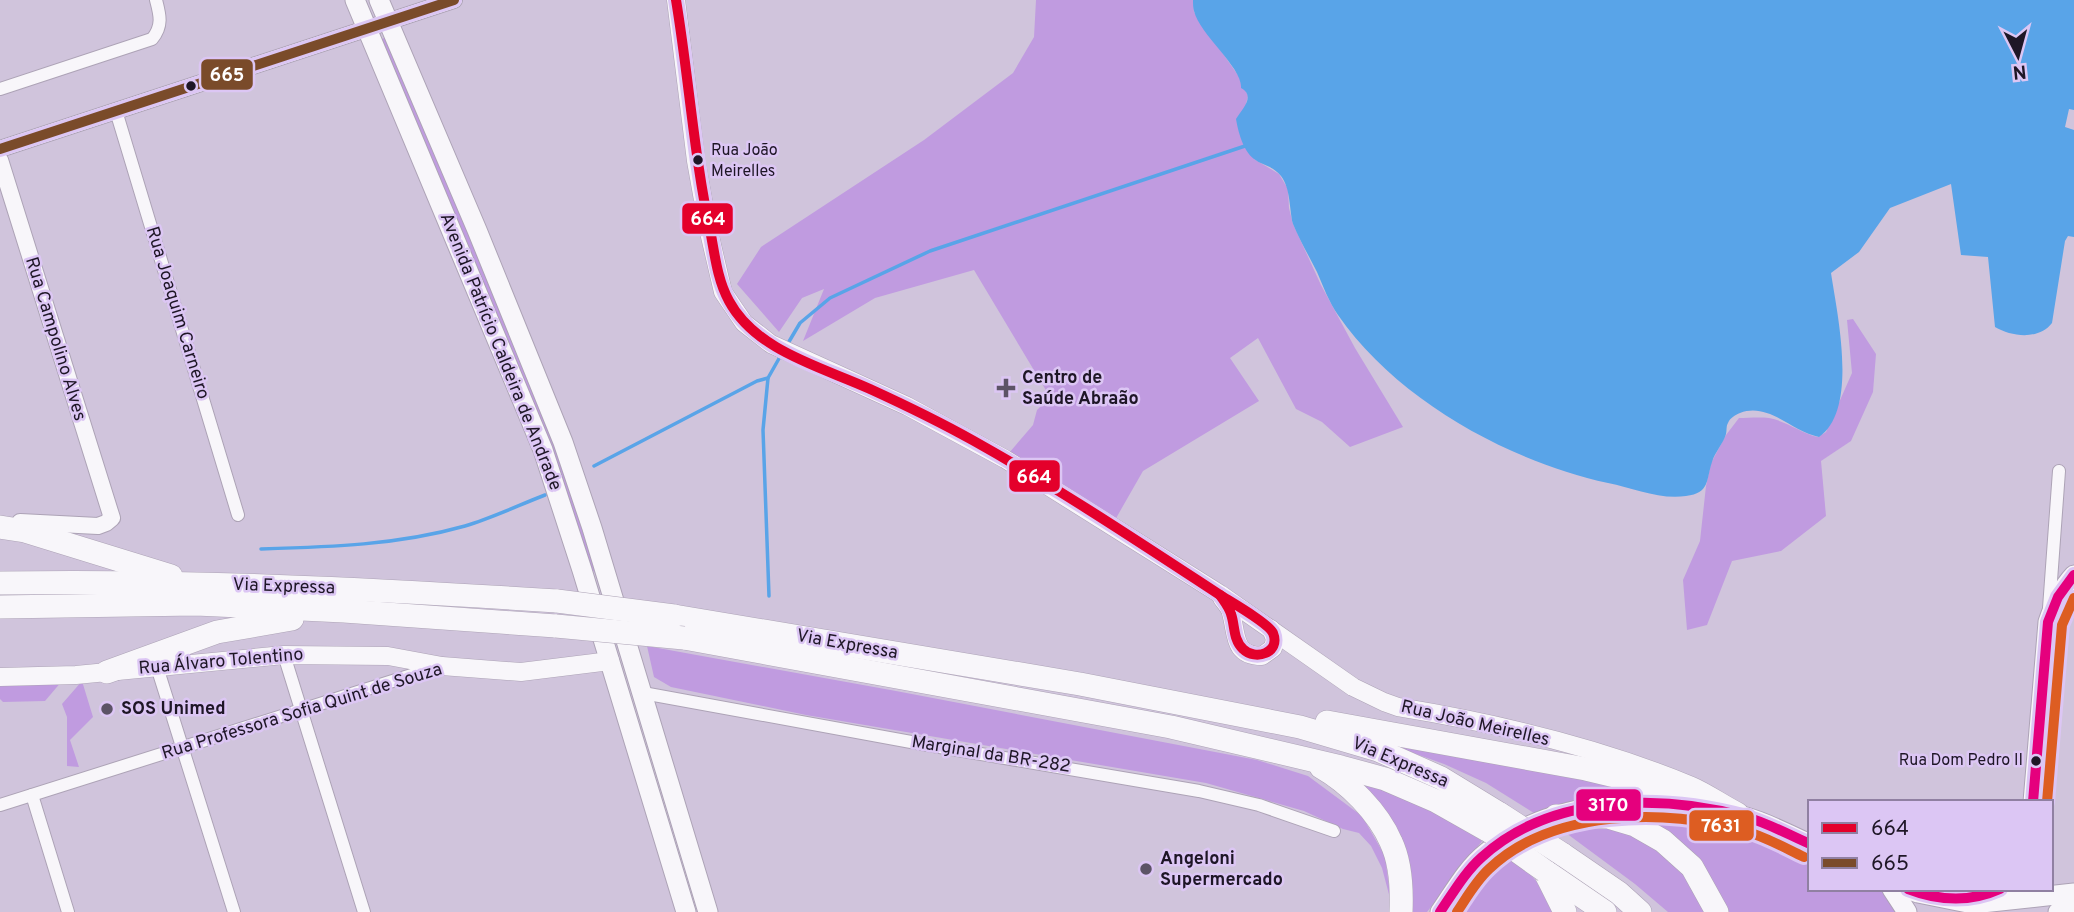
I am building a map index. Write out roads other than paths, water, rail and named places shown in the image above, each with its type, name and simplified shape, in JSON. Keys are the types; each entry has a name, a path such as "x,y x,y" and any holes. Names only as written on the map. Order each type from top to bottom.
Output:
{"highway":[{"path":"0,524 194,584"},
{"name":"Via Expressa","path":"0,583 194,584 405,591 557,601 674,616 1069,682 1300,727 1378,750 1441,778 1545,871 1605,912"},
{"name":"Via Expressa","path":"0,607 195,604 344,611 684,638 1171,727 1385,779 1562,854 1619,893 1640,912"},
{"path":"107,671 217,632 344,611"},
{"path":"1209,710 1279,714 1586,769 1661,787 1707,808"},
{"path":"1306,759 1330,772 1354,793 1382,826 1391,843 1400,873 1401,912"},
{"path":"1556,816 1608,817 1635,825 1663,841 1692,867 1717,912"},
{"path":"1545,871 1565,912"}],"main road":[{"name":"Avenida Patrício Caldeira de Andrade","path":"355,0 543,450 686,912"},
{"name":"Avenida Patrício Caldeira de Andrade","path":"379,0 563,442 643,693 708,912"},
{"name":"Rua João Meirelles","path":"676,0 696,161 708,228 723,292 744,323 772,344 907,406 1040,480 1220,594 1353,687 1398,707 1505,728 1647,769 1695,788 1748,817"},
{"path":"409,129 432,137 447,160"},
{"path":"2033,800 2048,622 2062,580"},
{"path":"1220,594 1231,609 1235,639 1250,655 1262,656 1273,648 1275,639 1271,629"},
{"name":"Rua Álvaro Tolentino","path":"0,677 76,675 284,654 388,656 442,666"},
{"name":"Rua Professora Sofia Quint de Souza","path":"442,666 521,672 610,662"},
{"path":"619,689 643,693"},
{"path":"1440,912 1466,874 1485,853 1519,829 1556,816 1617,804 1642,803 1707,808 1748,817 1808,843"},
{"path":"1893,891 1907,912"},
{"path":"1913,891 1973,904 2074,893"},
{"path":"1955,901 1997,891"},
{"path":"2058,912 2074,910"}],"street":[{"path":"0,89 152,38 158,32 161,22 156,0"},
{"path":"0,149 454,0"},
{"name":"Rua Joaquim Carneiro","path":"116,111 238,515"},
{"name":"Rua Campolino Alves","path":"0,160 111,518 97,526 0,524"},
{"path":"2059,471 2062,580"},
{"path":"284,654 364,912"},
{"name":"Rua Professora Sofia Quint de Souza","path":"0,805 442,666"},
{"path":"157,667 234,912"},
{"name":"Marginal da BR-282","path":"643,693 1199,791 1259,805 1334,831"},
{"path":"33,795 68,912"}],"water":[{"path":"1193,0 2074,0 2074,110 2069,109 2065,127 2074,130 2074,237 2068,236 2065,241 2052,323 2040,332 2025,335 2009,333 1995,327 1988,257 1961,255 1951,184 1890,208 1859,252 1831,273 1840,335 1842,384 1839,406 1831,424 1819,437 1771,414 1761,411 1740,413 1727,424 1725,438 1713,458 1703,489 1694,494 1676,497 1656,495 1570,473 1532,459 1494,443 1423,400 1362,346 1338,315 1293,224 1284,181 1274,170 1254,159 1244,146 1236,119 1248,99 1247,95 1229,61 1198,20"}],"waterway":[{"path":"787,345 800,323 830,298 930,251 1245,146"},
{"path":"594,466 757,381 768,378 781,355"},
{"path":"768,378 763,430 769,596"},
{"path":"261,549 338,546 415,537 475,523 545,495"}],"place":[{"name":"Rua João Meirelles","path":"698,160"},
{"name":"Centro de Saúde Abraão","path":"1006,388"},
{"name":"SOS Unimed","path":"107,709"},
{"name":"Rua Dom Pedro II","path":"2036,761"},
{"name":"Angeloni Supermercado","path":"1146,869"}]}
